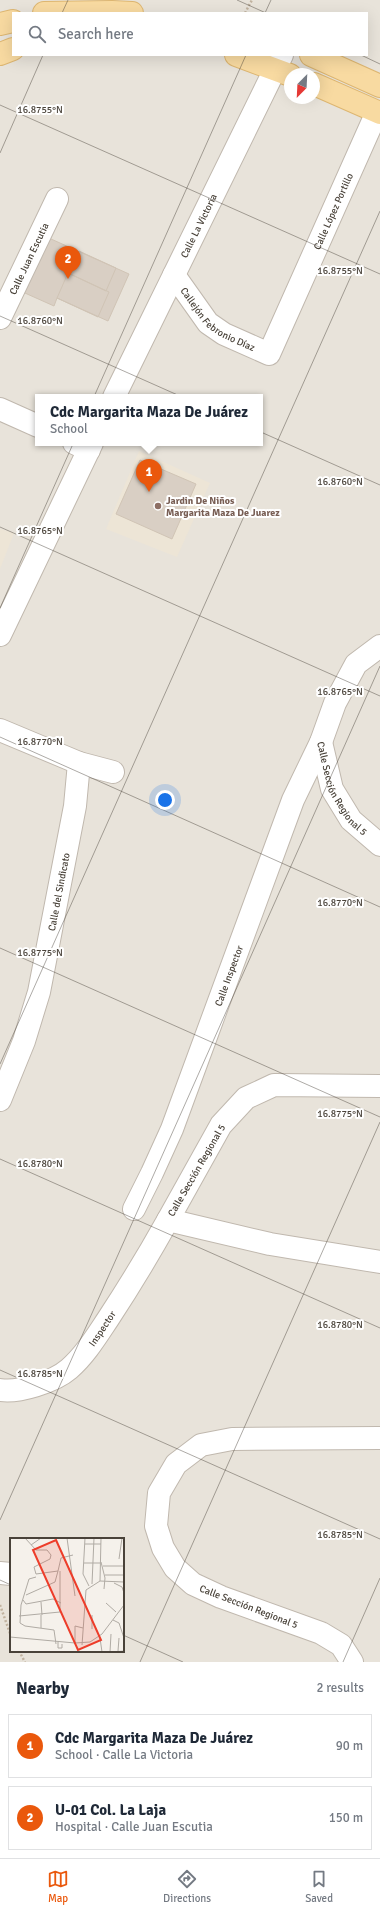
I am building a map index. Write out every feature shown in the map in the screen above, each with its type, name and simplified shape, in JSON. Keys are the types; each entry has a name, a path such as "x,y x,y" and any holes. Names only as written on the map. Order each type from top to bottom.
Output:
{"main road":[{"path":"0,24 12,21"},
{"path":"0,54 12,49"},
{"path":"240,56 282,66"},
{"path":"313,56 380,86"},
{"path":"320,87 378,112"}],"street":[{"name":"Calle La Victoria","path":"115,394 174,274 282,66"},
{"name":"Calle López Portillo","path":"269,354 378,112"},
{"name":"Calle Juan Escutia","path":"0,318 57,199"},
{"name":"Callejón Febronio Díaz","path":"174,274 208,323 224,334 269,354"},
{"path":"0,409 35,425"},
{"path":"0,635 85,446"},
{"name":"Calle Sección Regional 5","path":"380,646 356,664 335,703 321,742 332,790 351,820 380,845"},
{"path":"0,730 79,763 113,772"},
{"name":"Calle Inspector","path":"134,1209 172,1129 293,800 321,742"},
{"name":"Calle del Sindicato","path":"0,1100 24,1041 40,992 75,806 79,763"},
{"name":"Calle Sección Regional 5","path":"380,1086 274,1085 246,1098 220,1125 168,1220 270,1244 380,1262"},
{"name":"Inspector","path":"0,1390 7,1391 37,1385 67,1371 85,1354 131,1285 168,1220"},
{"name":"Calle Sección Regional 5","path":"352,1662 341,1646 321,1633 221,1597 194,1584 175,1568 164,1548 156,1526 159,1493 176,1464 201,1445 232,1439 380,1438"},
{"path":"0,1573 10,1574"}],"path":[{"path":"246,12 252,0"},
{"path":"0,1605 10,1633"},
{"path":"20,1652 25,1662"}],"shaded area":[{"path":"0,0 380,0 380,1662 0,1662"},
{"name":"Jardin De Niños Margarita Maza De Juarez","path":"139,451 210,483 177,557 106,529"},
{"path":"0,529 14,533 0,569"}],"building":[{"path":"31,230 129,274 108,321 57,298 54,306 7,285"},
{"path":"79,251 116,268 106,291 68,273"},
{"path":"68,273 109,292 98,317 57,298"},
{"path":"140,460 196,484 172,539 116,514"}],"place":[{"name":"U-01 Col. La Laja","path":"68,279"},
{"name":"Cdc Margarita Maza De Juárez","path":"149,492"},
{"name":"Jardin De Niños Margarita Maza De Juarez","path":"158,506"}]}
